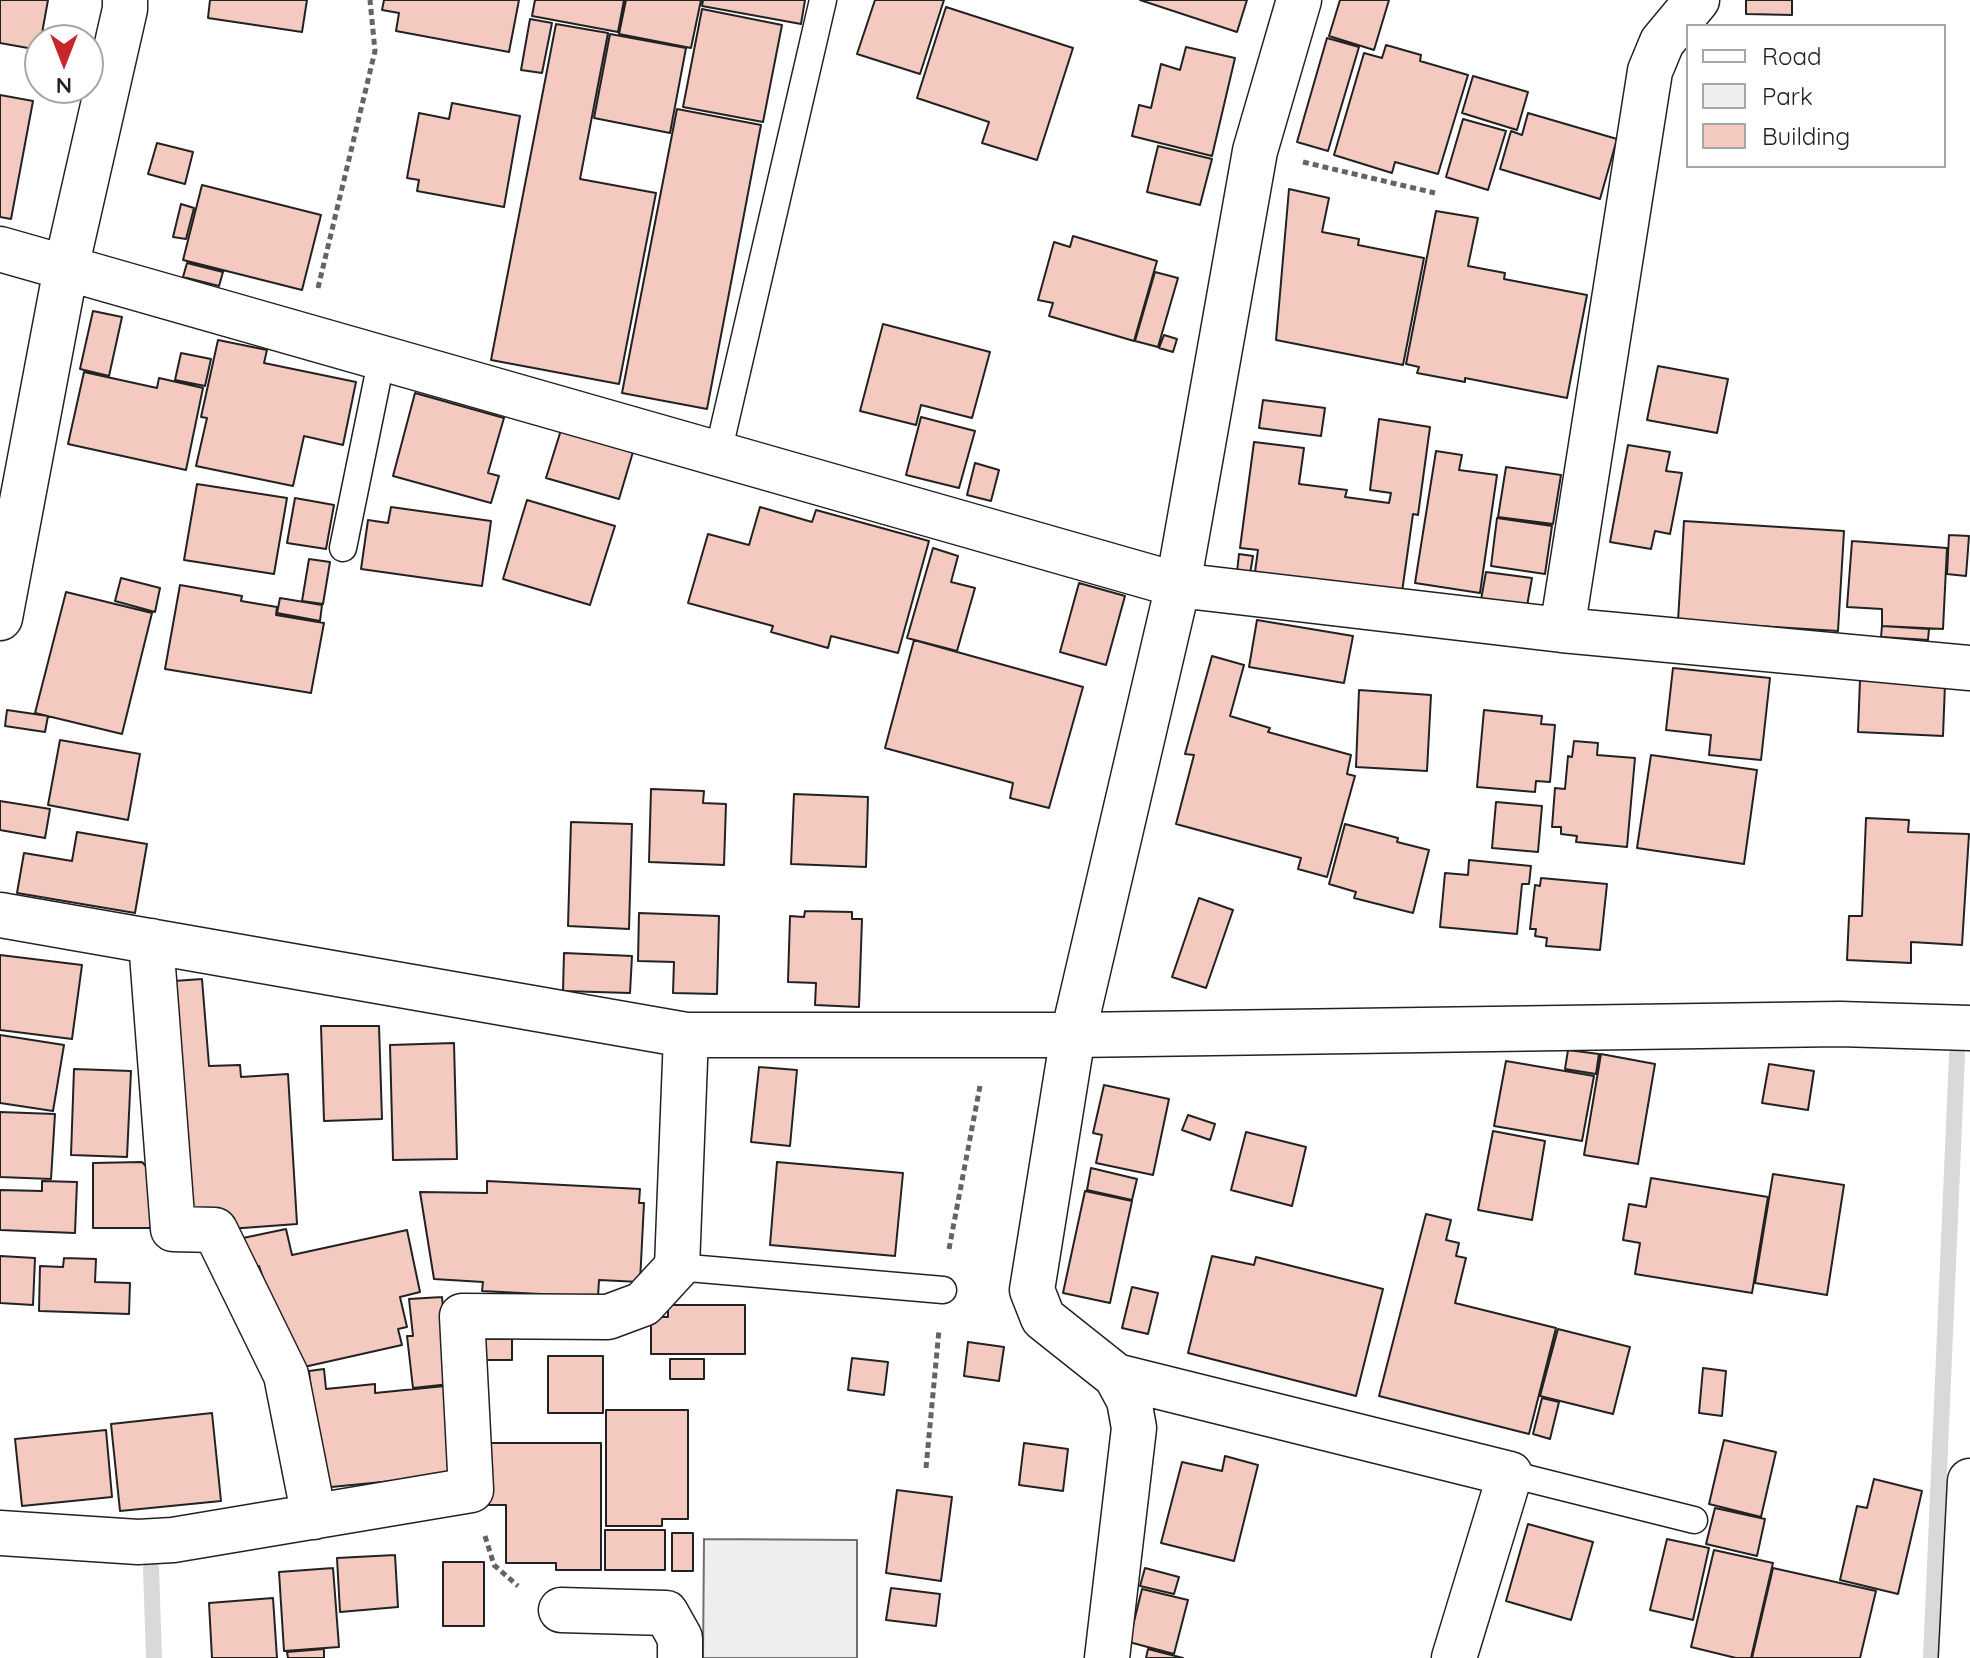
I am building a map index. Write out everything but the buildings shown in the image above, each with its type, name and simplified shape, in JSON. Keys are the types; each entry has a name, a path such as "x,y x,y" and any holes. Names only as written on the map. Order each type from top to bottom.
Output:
{"street":[{"path":"0,618 66,268 125,0"},
{"path":"1107,1658 1134,1428 1129,1400 1116,1376 1043,1318 1032,1290 1073,1035 1178,585 1255,151 1299,0"},
{"path":"1562,630 1650,71 1662,42 1697,0"},
{"path":"0,249 1178,585 1562,630 1970,668"},
{"path":"0,915 686,1035 1073,1035 1840,1024 1970,1028"},
{"path":"151,941 173,1229 215,1230 286,1375 314,1517"},
{"path":"0,1533 138,1542 173,1540 471,1490 462,1316 608,1317 643,1304 677,1267 686,1035"},
{"path":"1116,1376 1510,1474 1454,1658"},
{"path":"1961,1658 1970,1481"},
{"path":"561,1610 666,1613 680,1638 680,1658"}],"lane":[{"path":"718,453 823,0"},
{"path":"343,548 382,357"},
{"path":"677,1267 943,1290"},
{"path":"1510,1474 1694,1520"}],"path":[{"path":"307,336 375,51 370,0"},
{"path":"1255,151 1435,193"},
{"path":"471,1490 494,1565 536,1602 561,1610"}],"green space":[{"path":"704,1539 857,1540 857,1658 703,1658"}],"waterway":[{"path":"1931,1658 1957,1055"},
{"path":"151,1568 154,1658"}]}
